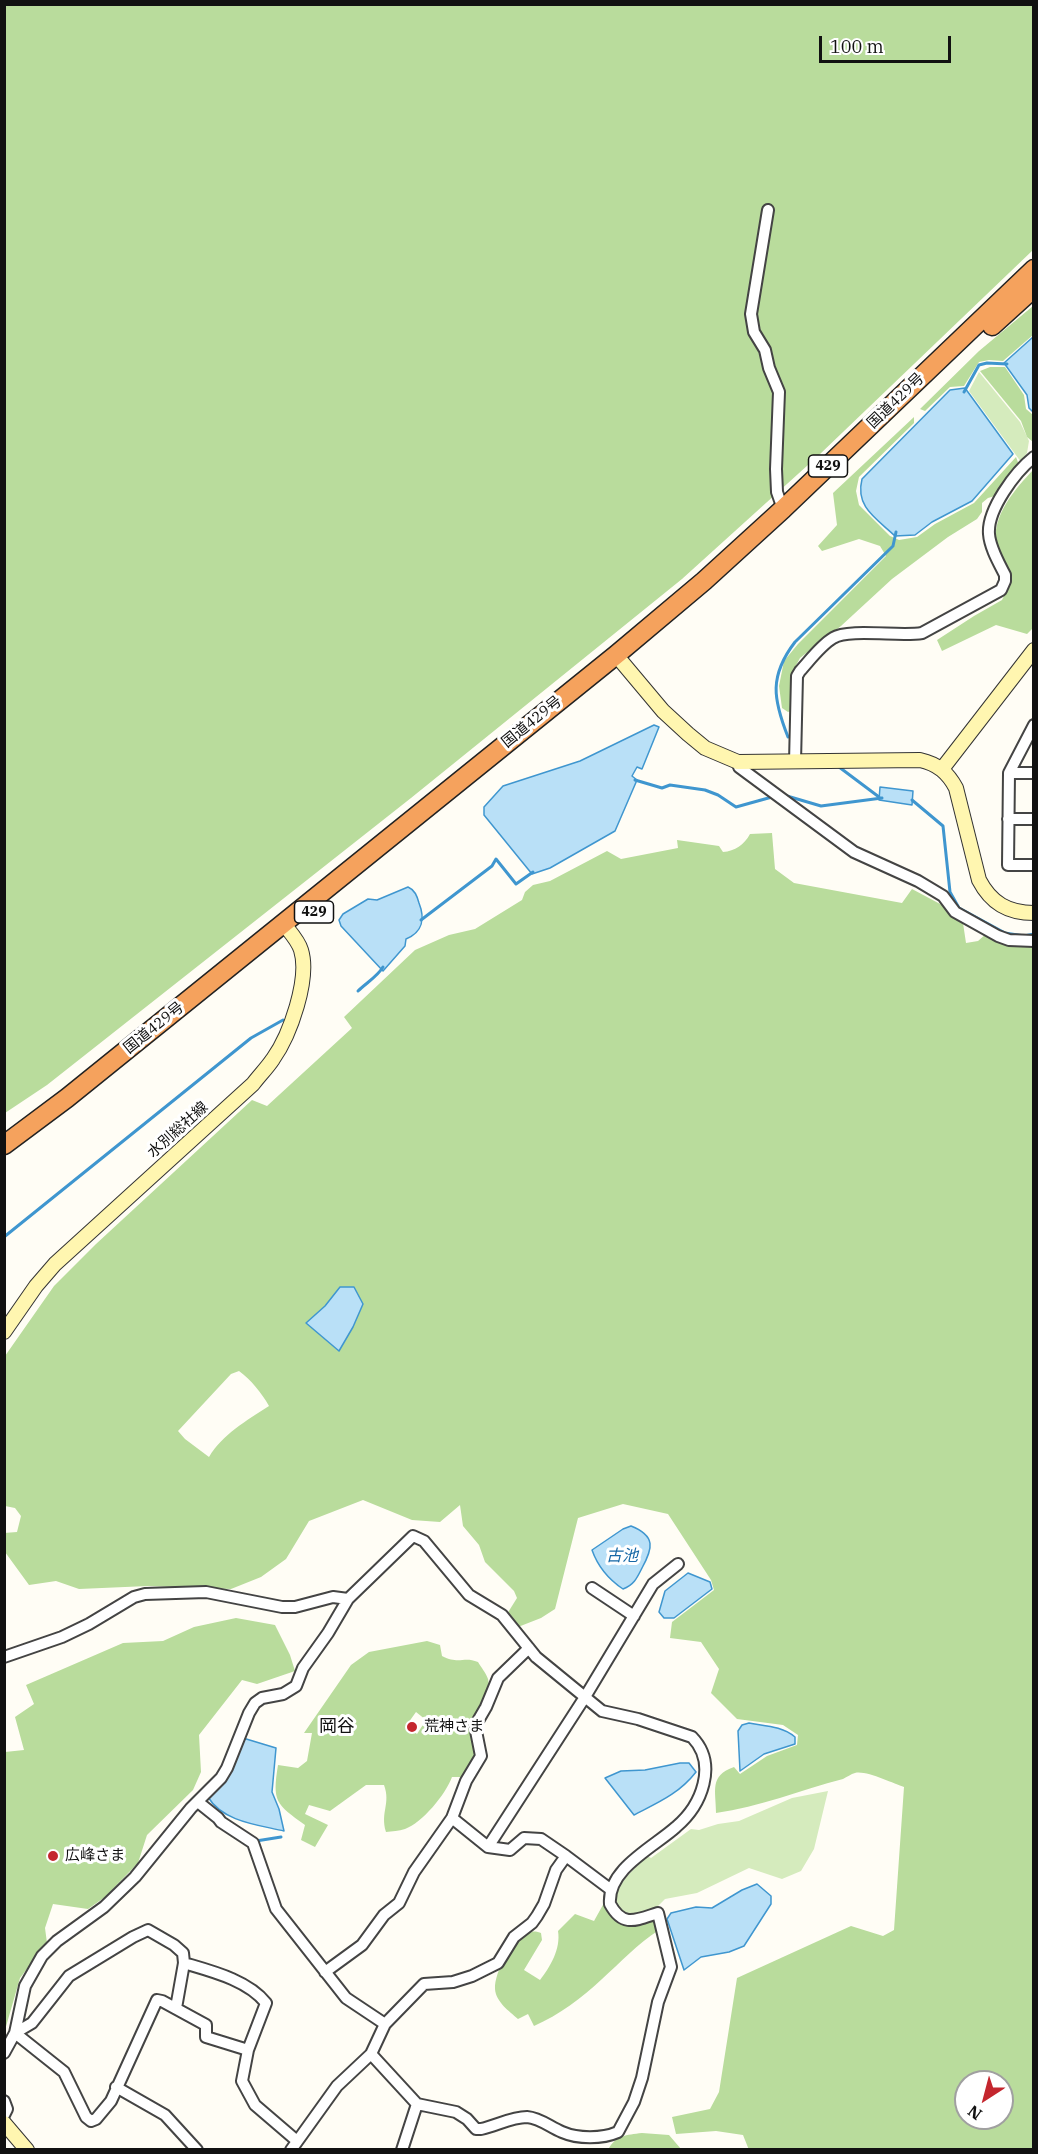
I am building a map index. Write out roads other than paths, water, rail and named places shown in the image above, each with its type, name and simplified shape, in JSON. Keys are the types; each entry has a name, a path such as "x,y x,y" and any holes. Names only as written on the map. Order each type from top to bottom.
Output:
{"highway":[{"name":"国道429号","path":"619,660 1032,282"},
{"name":"国道429号","path":"4,1145 286,927 619,660 788,518 962,353 1032,282"},
{"name":"国道429号","path":"4,1158 74,1106 286,927"}],"street":[{"path":"768,210 751,314 754,332 765,350 769,368 779,392 776,469 777,492 783,509"},
{"path":"795,762 797,676 831,639 842,634 922,633 1001,590 1005,575 989,534 991,518 994,509 1016,476 1034,457"},
{"path":"942,769 1034,650"},
{"path":"619,660 663,711 688,734 705,748 738,762 920,760 942,769 956,788 979,880 984,890 998,904 1008,909 1018,913 1034,913"},
{"path":"1034,725 1009,773 1008,819 1008,865 1034,865"},
{"path":"738,762 739,767 854,852 918,881 943,896 955,912 998,936 1010,940 1034,941"},
{"path":"1009,773 1034,773"},
{"path":"1008,819 1034,819"},
{"name":"水別総社線","path":"4,1332 36,1286 56,1264 253,1084 274,1059 298,1003 303,981 304,966 300,948 286,927"},
{"path":"4,2054 15,2033 25,1986 42,1956 57,1941 123,1890 227,1768 255,1703 262,1698 283,1694 296,1686 303,1668 328,1633 348,1599 413,1536 418,1537 469,1594 502,1616 536,1657 602,1711 638,1719 692,1737 704,1756 706,1767 702,1791 685,1818 647,1847 610,1888 610,1904 621,1918 632,1921 658,1914 671,1967 657,2002 642,2078 621,2129 613,2135 580,2136 561,2132 536,2119 527,2117 481,2129 476,2128 456,2112 417,2104 371,2054"},
{"path":"488,1848 585,1697 653,1584 678,1564"},
{"path":"592,1588 634,1616"},
{"path":"4,1657 62,1637 134,1597 145,1594 206,1592 282,1607 295,1607 333,1597 348,1599"},
{"path":"325,1972 362,1945 384,1915 399,1904 414,1872 452,1818 466,1780 482,1756 475,1726 498,1678 529,1648"},
{"path":"198,1802 220,1822 253,1844 276,1909 346,1998 386,2023"},
{"path":"452,1818 488,1848 510,1850 524,1838 542,1839 610,1888"},
{"path":"184,1963 216,1973 251,1989 266,2003 248,2050 242,2081 255,2105 294,2145 337,2085 371,2054 386,2023 424,1984 453,1982 472,1976 498,1963 514,1937 537,1916 544,1904 556,1870 566,1856"},
{"path":"15,2033 32,2023 69,1976 148,1930 183,1953 184,1963 176,2008"},
{"path":"15,2033 63,2072 89,2120 96,2119 111,2101 157,2000 207,2025 206,2037 248,2050"},
{"path":"116,2087 165,2115 197,2150"},
{"path":"4,2101 7,2109 4,2115"},
{"path":"402,2150 417,2104"},
{"path":"4,2123 27,2150"}],"water":[{"path":"1033,337 1033,412 1029,408 1027,395 1004,363"},
{"path":"965,388 1013,454 972,501 932,522 915,535 895,536 864,505 862,479 950,390"},
{"path":"654,725 659,727 642,769 637,767 632,776 637,780 615,831 550,868 532,874 484,815 484,807 503,786 580,761"},
{"path":"880,787 913,791 912,805 879,800"},
{"path":"408,887 414,892 421,909 421,924 416,933 406,939 405,946 383,971 341,926 339,920 343,914 368,899 377,900"},
{"path":"340,1287 354,1287 363,1304 339,1351 306,1323 325,1306"},
{"name":"古池","path":"631,1526 645,1534 650,1543 650,1549 637,1578 623,1589 604,1572 592,1550"},
{"path":"688,1573 710,1582 712,1589 674,1618 664,1618 659,1612 665,1591"},
{"path":"749,1723 773,1727 790,1733 795,1737 795,1744 764,1754 740,1771 738,1731 742,1725"},
{"path":"243,1738 276,1748 272,1792 284,1831 232,1817 223,1812 208,1797"},
{"path":"689,1763 696,1772 675,1792 634,1815 605,1778 621,1771 645,1770"},
{"path":"757,1884 771,1896 771,1904 744,1946 729,1952 701,1957 684,1970 667,1919 671,1913 696,1907 712,1908"}],"waterway":[{"path":"964,392 979,365 1007,364"},
{"path":"788,737 779,711 776,688 777,677 787,654 795,642 893,546 896,532"},
{"path":"839,767 879,797"},
{"path":"635,780 662,788 670,785 705,790 718,795 736,807 772,797"},
{"path":"787,796 821,806 882,798"},
{"path":"912,800 943,826 950,892 959,908 1005,933 1024,936 1034,934"},
{"path":"421,920 492,866 496,859 516,884 533,872"},
{"path":"358,991 383,967"},
{"path":"4,1237 251,1038 283,1020"},
{"path":"256,1841 281,1837"}],"place":[{"name":"荒神さま","path":"412,1727"},
{"name":"広峰さま","path":"53,1856"}],"district":[{"name":"岡谷","path":"337,1727"}]}
